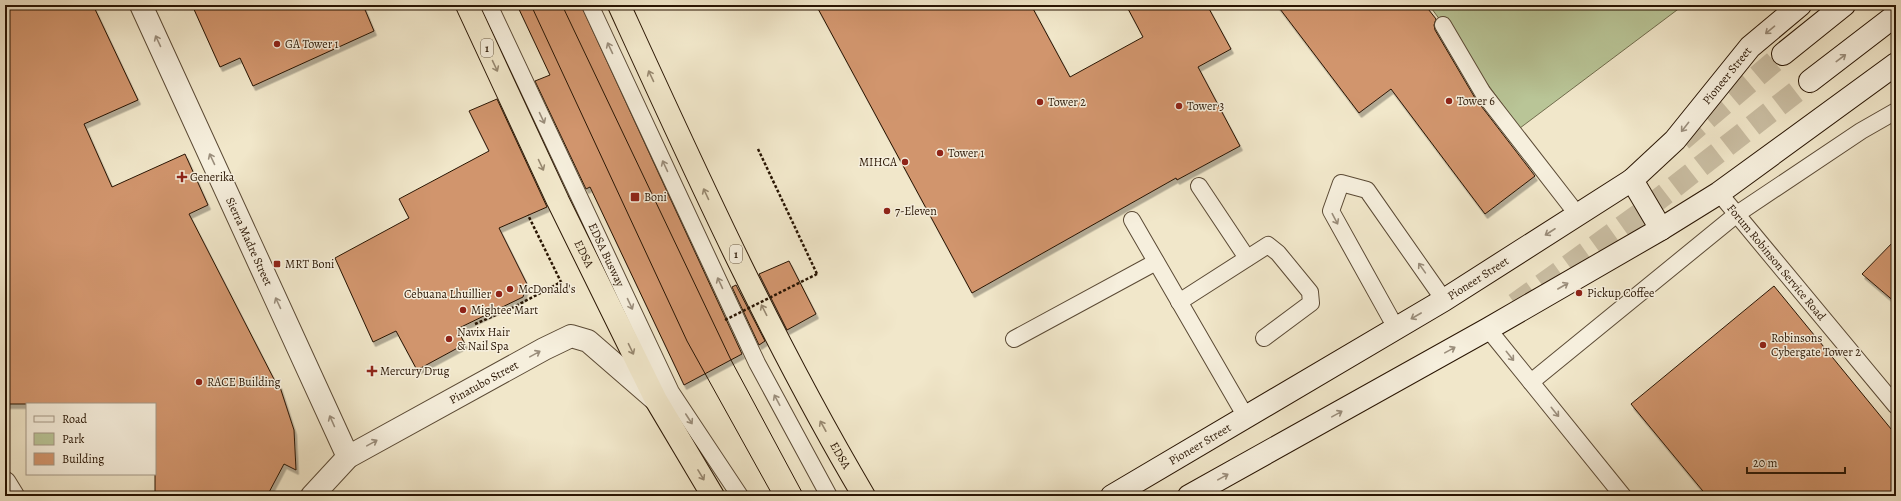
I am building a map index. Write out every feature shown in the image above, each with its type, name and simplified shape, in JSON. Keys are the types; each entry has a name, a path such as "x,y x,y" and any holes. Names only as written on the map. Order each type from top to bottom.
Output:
{"highway":[{"name":"EDSA","path":"467,5 558,201 656,400 713,496"},
{"name":"EDSA","path":"619,5 717,217 822,425 864,496"}],"main road":[{"name":"Sierra Madre Street","path":"141,5 348,457"},
{"path":"1783,54 1844,5"},
{"name":"Pioneer Street","path":"1112,496 1444,300 1632,180 1675,140 1750,47 1798,6"},
{"path":"1810,81 1896,15"},
{"path":"1189,496 1488,329 1660,229 1719,192 1896,64"},
{"path":"1632,180 1660,229"},
{"name":"Pinatubo Street","path":"312,496 348,457 537,353 572,336 588,341 656,400"},
{"path":"5,483 13,496"}],"lane":[{"name":"EDSA Busway","path":"489,5 671,392 740,496"},
{"path":"590,5 757,362 829,496"},
{"path":"1443,25 1483,93 1577,214"},
{"path":"1531,382 1737,214 1861,131 1896,110"},
{"path":"1396,328 1331,211 1341,183 1367,190 1444,300"},
{"path":"1199,186 1247,258"},
{"name":"Forum Robinson Service Road","path":"1719,192 1896,406"},
{"path":"1132,220 1246,417"},
{"path":"1179,302 1268,245 1278,253 1310,292 1311,303 1264,338"},
{"path":"1014,339 1156,262"},
{"path":"1488,329 1623,496"}],"path":[{"path":"725,320 817,274 758,149"},
{"path":"475,324 512,308 561,282 528,215"}],"green space":[{"path":"1429,5 1680,5 1681,7 1520,128"}],"building":[{"path":"5,5 93,5 138,100 84,124 112,187 185,154 208,205 189,214 277,385 279,384 294,430 296,470 284,464 267,496 155,496 156,403 5,404"},
{"name":"GA Tower 1","path":"192,5 363,5 374,31 253,86 240,58 220,67"},
{"name":"Boni","path":"517,5 581,5 742,354 684,385 590,187 586,189 535,81 550,75"},
{"path":"816,5 1031,5 1070,77 1143,37 1126,5 1207,5 1231,49 1198,67 1240,146 1177,180 1176,178 972,293"},
{"name":"Tower 6","path":"1277,5 1425,5 1436,19 1434,25 1435,30 1475,98 1535,176 1485,214 1391,89 1359,113"},
{"path":"497,99 547,207 499,228 527,284 523,297 457,329 465,344 417,370 396,331 373,342 335,258 409,218 399,199 489,151 469,111"},
{"path":"1896,239 1896,303 1862,274"},
{"path":"789,261 816,314 787,330 759,274"},
{"path":"736,285 765,341 759,345 732,287"},
{"name":"Robinsons Cybergate Tower 2","path":"1774,286 1896,435 1896,496 1707,496 1631,404"}],"tunnel":[{"path":"1682,140 1783,54"},
{"path":"1515,304 1637,216 1810,81"}],"tram line":[{"path":"531,5 687,341 773,496"},
{"path":"562,5 731,360 804,496"}],"place":[{"name":"GA Tower 1","path":"277,44"},
{"name":"Tower 6","path":"1449,101"},
{"name":"Tower 2","path":"1040,102"},
{"name":"Tower 3","path":"1179,106"},
{"name":"Tower 1","path":"940,153"},
{"name":"MIHCA","path":"905,162"},
{"name":"Generika","path":"182,177"},
{"name":"Boni","path":"635,197"},
{"name":"7-Eleven","path":"887,211"},
{"name":"MRT Boni","path":"277,264"},
{"name":"McDonald's","path":"510,289"},
{"name":"Pickup Coffee","path":"1579,293"},
{"name":"Cebuana Lhuillier","path":"499,294"},
{"name":"Mightee Mart","path":"463,310"},
{"name":"Navix Hair & Nail Spa","path":"449,339"},
{"name":"Robinsons Cybergate Tower 2","path":"1763,345"},
{"name":"Mercury Drug","path":"372,371"},
{"name":"RACE Building","path":"199,382"}]}
